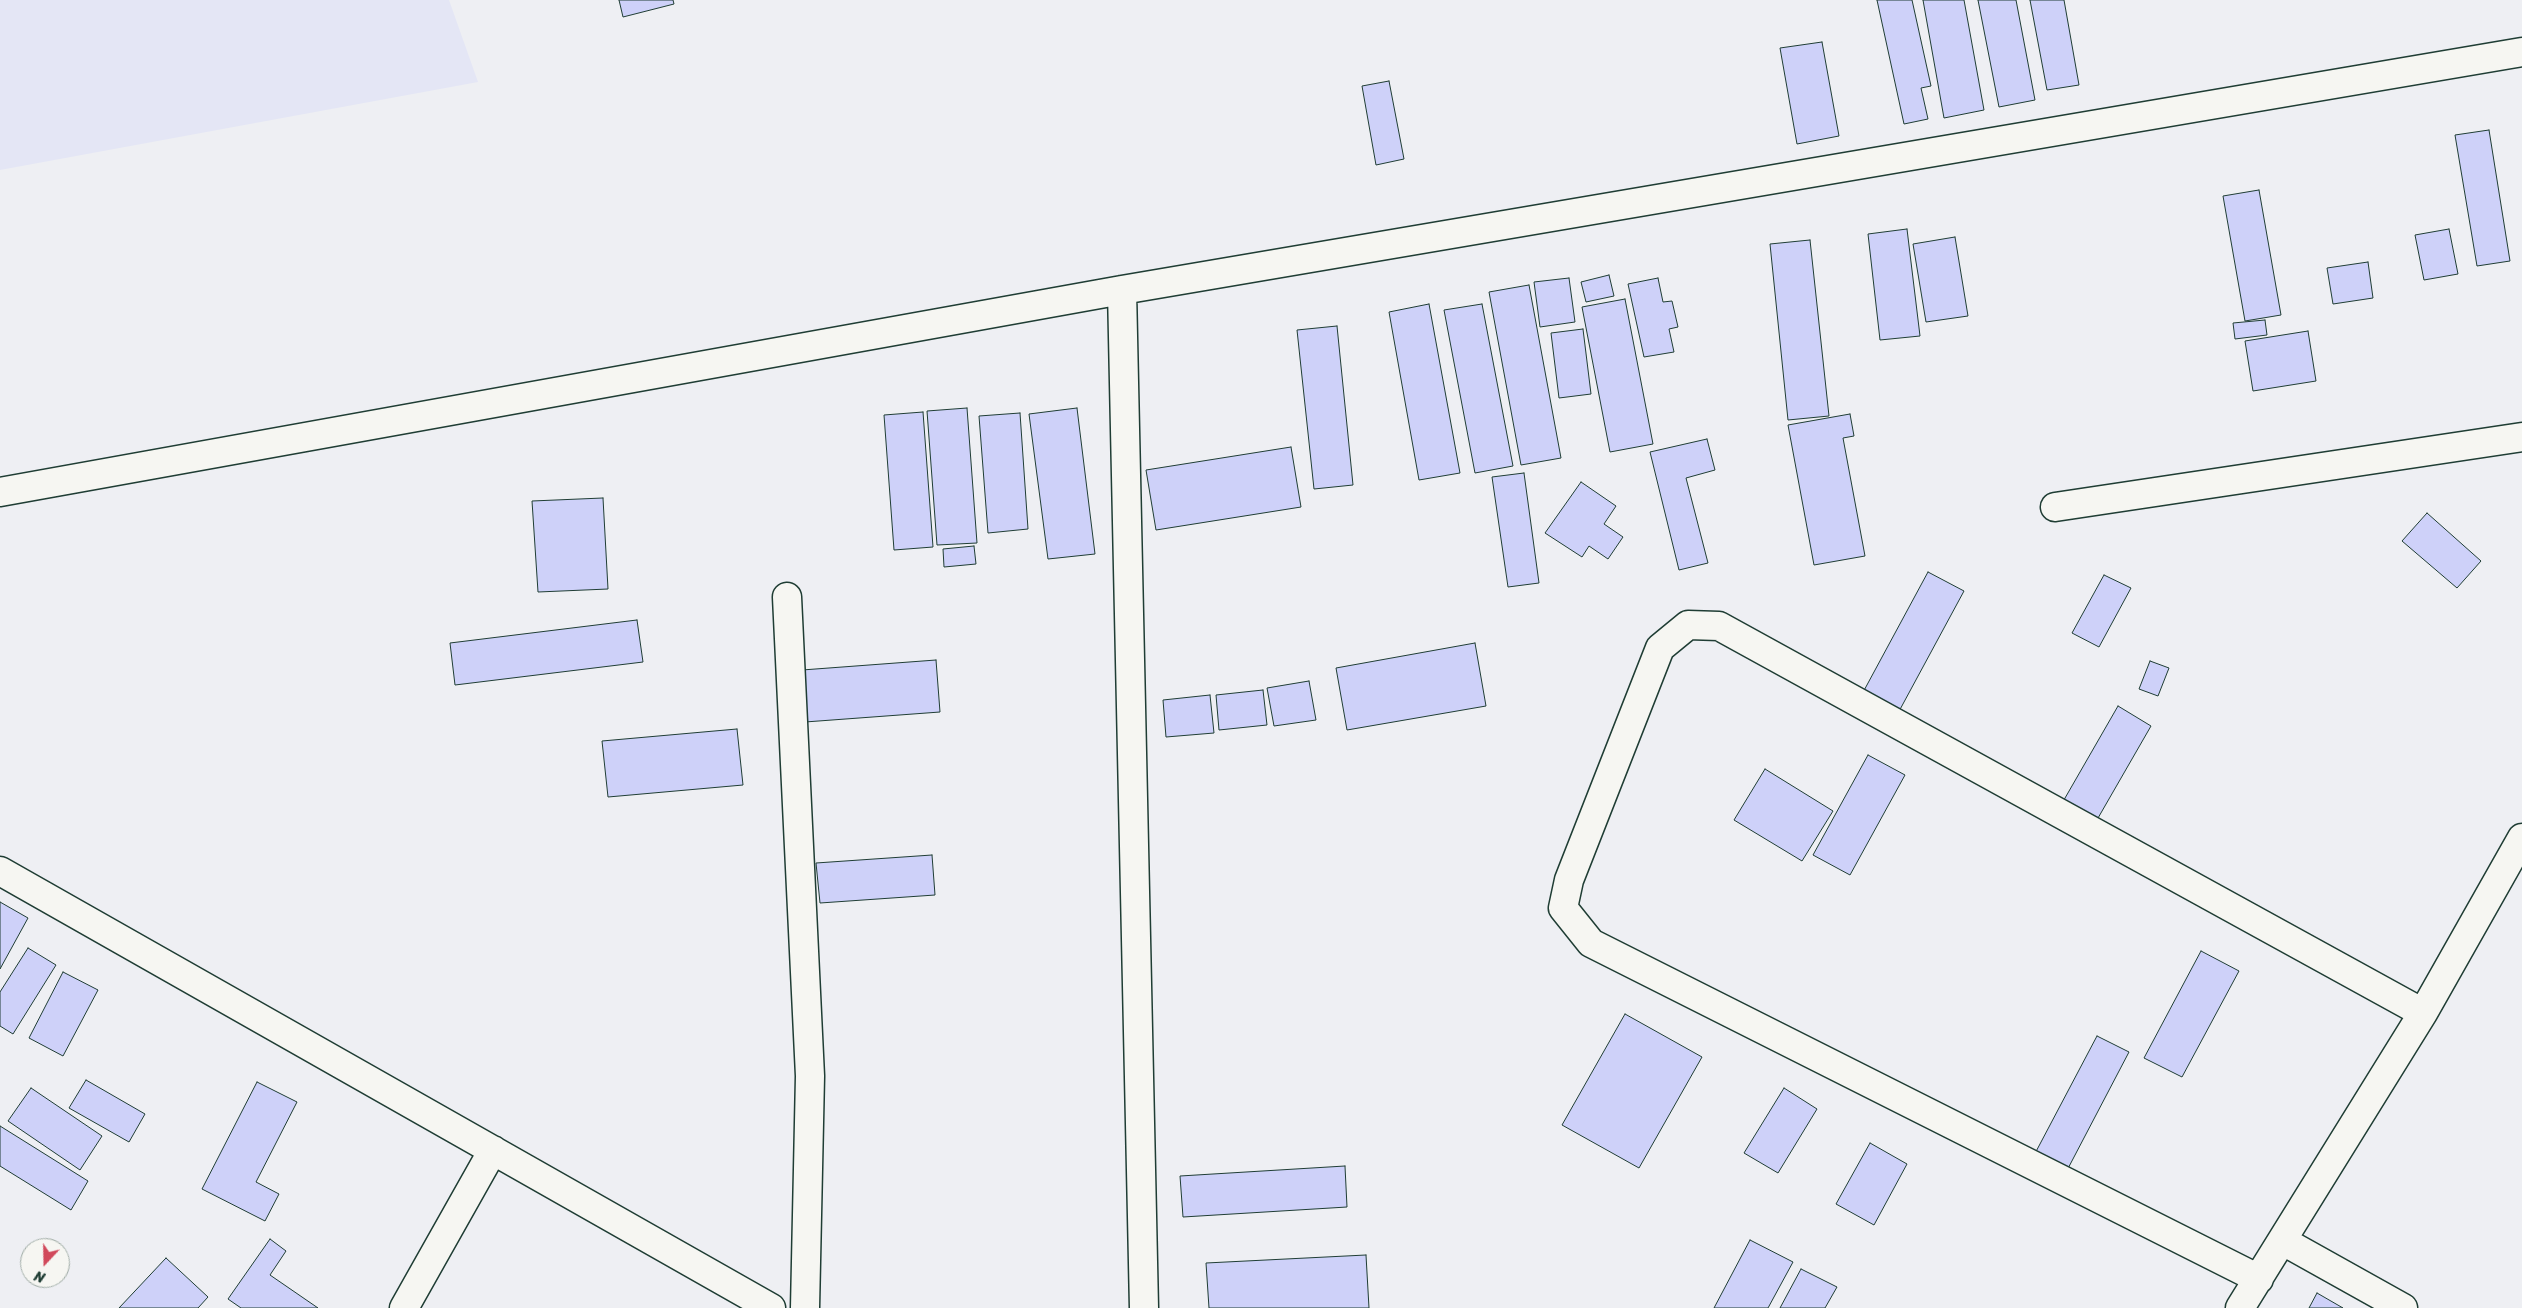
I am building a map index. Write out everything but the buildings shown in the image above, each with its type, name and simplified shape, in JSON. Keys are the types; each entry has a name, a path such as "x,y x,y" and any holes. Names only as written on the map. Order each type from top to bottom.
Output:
{"street":[{"path":"0,492 1122,290 2522,52"},
{"path":"1122,290 1144,1308"},
{"path":"2055,507 2522,437"},
{"path":"787,597 810,1076 805,1308"},
{"path":"2259,1279 1591,942 1563,908 1568,880 1660,648 1688,624 1719,626 2424,1012"},
{"path":"2240,1308 2424,1012 2522,838"},
{"path":"0,871 770,1308"},
{"path":"404,1308 493,1150"},
{"path":"2283,1241 2403,1308"}],"shaded area":[{"path":"0,0 449,0 478,82 0,170"}]}
